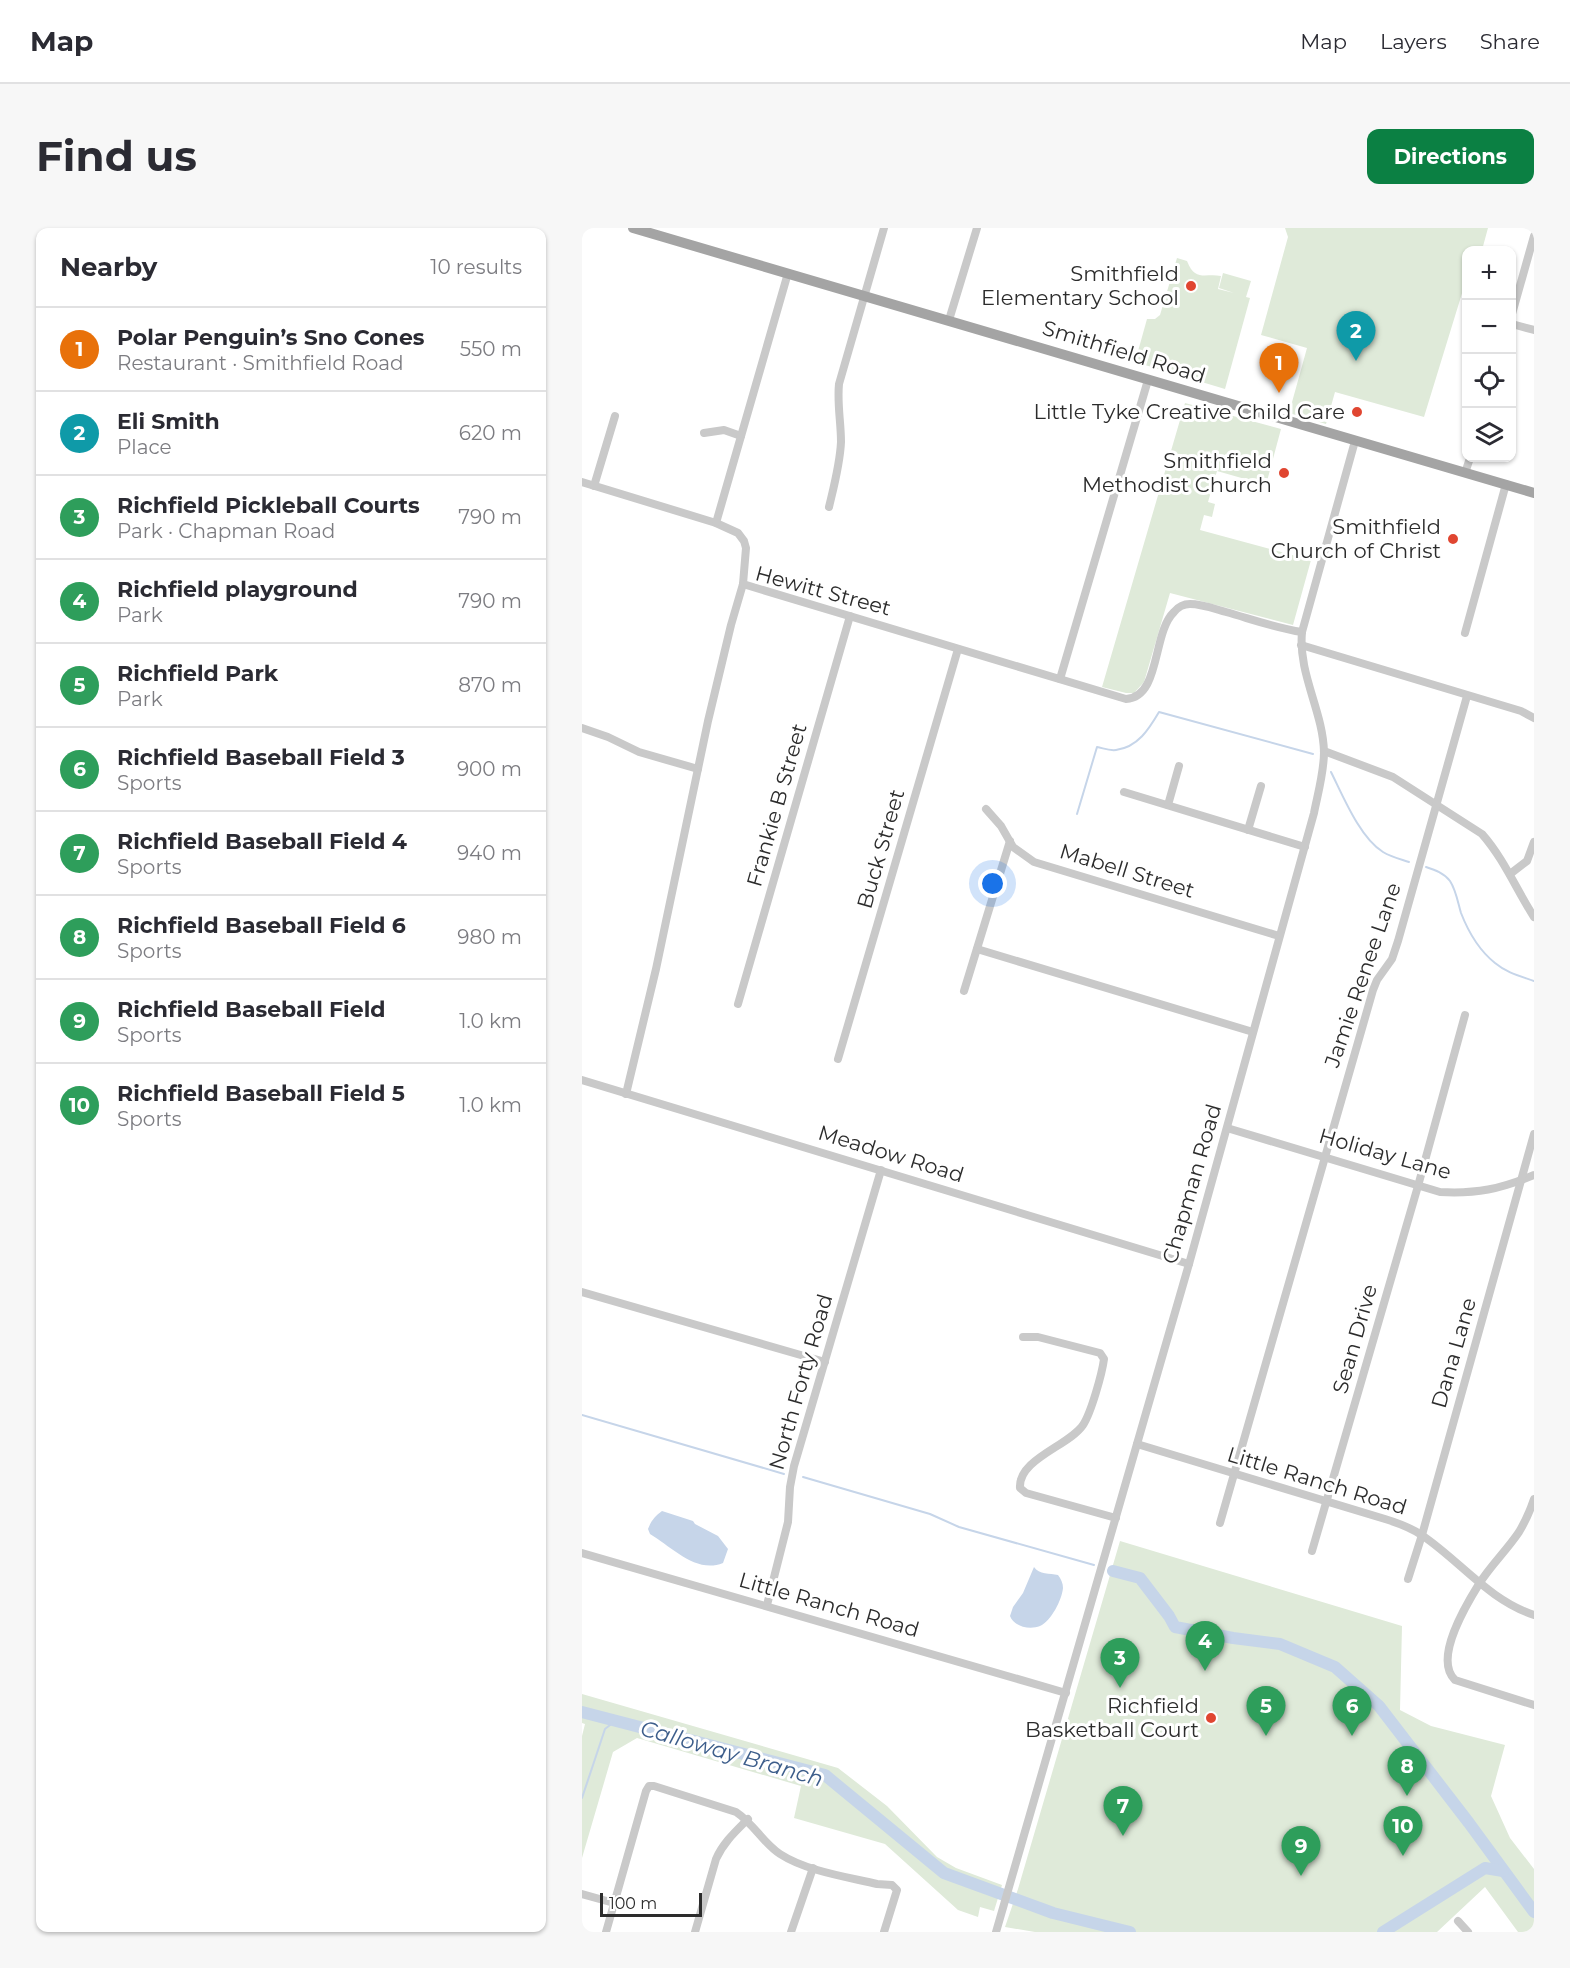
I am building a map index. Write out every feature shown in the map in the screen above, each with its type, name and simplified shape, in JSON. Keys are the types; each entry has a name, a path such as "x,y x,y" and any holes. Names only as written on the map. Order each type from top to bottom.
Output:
{"main road":[{"name":"Smithfield Road","path":"633,228 1534,493"}],"street":[{"path":"829,507 841,440 839,384 884,228"},
{"path":"949,320 977,228"},
{"path":"1516,301 1534,236"},
{"path":"716,523 788,273"},
{"path":"1516,325 1534,330"},
{"path":"1060,679 1148,380"},
{"path":"594,486 615,416"},
{"path":"704,433 724,430 741,436"},
{"name":"Chapman Road","path":"998,1927 1189,1264 1320,786 1324,751 1317,712 1302,658 1302,632 1355,441"},
{"path":"1465,473 1469,462"},
{"path":"582,482 716,523 735,531 744,541 747,552 743,584"},
{"path":"1465,633 1506,484"},
{"name":"Hewitt Street","path":"626,1094 654,978 718,680 743,584 1126,699 1133,699 1145,690 1168,618 1178,608 1189,604 1302,632"},
{"name":"Frankie B Street","path":"738,1004 850,616"},
{"path":"1301,645 1521,711 1534,718"},
{"name":"Buck Street","path":"838,1059 958,649"},
{"name":"Jamie Renee Lane","path":"1220,1523 1372,990 1392,959 1398,941 1467,696"},
{"path":"582,728 608,736 639,752 698,769"},
{"path":"1324,751 1393,777 1482,834 1493,846 1534,917"},
{"path":"1168,806 1179,766"},
{"path":"1248,830 1261,786"},
{"path":"1124,792 1305,847"},
{"name":"Mabell Street","path":"986,809 1001,826 1013,847 1034,862 1279,936"},
{"path":"964,991 1010,841"},
{"path":"1510,874 1527,861 1534,842"},
{"path":"977,949 1253,1032"},
{"name":"Sean Drive","path":"1312,1551 1465,1015"},
{"name":"Meadow Road","path":"582,1080 1189,1264"},
{"name":"Holiday Lane","path":"1227,1128 1440,1192 1465,1194 1502,1187 1534,1175"},
{"name":"Dana Lane","path":"1408,1579 1534,1134"},
{"name":"North Forty Road","path":"767,1605 788,1522 794,1466 881,1170"},
{"path":"582,1292 825,1362"},
{"path":"1023,1338 1038,1337 1100,1353 1104,1359 1088,1417 1083,1426 1072,1436 1044,1452 1019,1480 1020,1488 1026,1493 1116,1518"},
{"name":"Little Ranch Road","path":"1137,1444 1395,1522 1422,1535 1497,1596 1534,1615"},
{"path":"1534,1499 1527,1519 1518,1534 1479,1583 1454,1631 1446,1659 1449,1673 1455,1680 1534,1705"},
{"name":"Little Ranch Road","path":"582,1553 1066,1693"},
{"path":"606,1932 646,1791 650,1786 736,1812 748,1819 778,1853 793,1861 877,1884 892,1885 897,1890 884,1932"},
{"path":"695,1932 720,1850 748,1819"},
{"path":"791,1932 813,1868"},
{"path":"582,1894 614,1904"},
{"path":"1458,1921 1468,1932"}],"green space":[{"path":"1285,228 1488,228 1483,246 1462,246 1462,293 1424,417 1335,392 1326,424 1289,413 1307,348 1261,335 1288,237"},
{"path":"1177,258 1187,261 1193,272 1197,274 1221,276 1218,289 1234,293 1219,288 1223,273 1251,281 1246,297 1250,298 1225,389 1135,362 1147,319 1155,319 1160,315"},
{"path":"1185,403 1281,429 1266,485 1217,471 1208,502 1215,504 1212,517 1204,515 1200,530 1311,560 1293,625 1170,593 1144,682 1134,693 1126,693 1102,687"},
{"path":"1120,1541 1402,1626 1400,1710 1431,1726 1505,1745 1491,1796 1510,1838 1534,1869 1534,1932 1518,1932 1485,1887 1437,1932 1035,1932 1005,1927"},
{"path":"582,1694 838,1768 887,1806 937,1857 956,1868 1002,1885 994,1911 980,1907 978,1917 958,1910 885,1844 794,1818 801,1786 637,1738 613,1752 582,1858 582,1736 585,1724 582,1723"}],"water":[{"path":"662,1511 693,1521 718,1536 728,1549 723,1563 703,1565 694,1562 650,1534 648,1529 650,1524"},
{"path":"1034,1567 1042,1573 1058,1575 1063,1588 1058,1604 1048,1620 1040,1626 1027,1627 1015,1623 1010,1616"}],"waterway":[{"path":"1077,814 1097,747 1113,750 1131,745 1147,731 1159,712 1313,754"},
{"path":"1331,772 1353,816 1367,837 1383,852 1409,862"},
{"path":"1426,867 1442,874 1450,881 1467,927 1479,947 1509,972 1534,981"},
{"path":"582,1415 784,1474"},
{"path":"803,1477 930,1514 959,1527 1094,1565"},
{"path":"1113,1571 1140,1578 1175,1627 1280,1644 1335,1667 1379,1706 1534,1912"},
{"name":"Calloway Branch","path":"582,1712 825,1775 944,1873 1053,1913 1130,1932"},
{"path":"582,1798 605,1729 615,1721"},
{"name":"Calloway Branch","path":"1383,1932 1485,1868 1503,1871"}],"place":[{"name":"Smithfield Elementary School","path":"1191,286"},
{"name":"Eli Smith","path":"1356,361"},
{"name":"Polar Penguin’s Sno Cones","path":"1279,393"},
{"name":"Little Tyke Creative Child Care","path":"1357,412"},
{"name":"Smithfield Methodist Church","path":"1284,473"},
{"name":"Smithfield Church of Christ","path":"1453,539"},
{"name":"Richfield playground","path":"1205,1671"},
{"name":"Richfield Pickleball Courts","path":"1120,1688"},
{"name":"Richfield Basketball Court","path":"1211,1718"},
{"name":"Richfield Park","path":"1266,1736"},
{"name":"Richfield Baseball Field 3","path":"1352,1736"},
{"name":"Richfield Baseball Field 6","path":"1407,1796"},
{"name":"Richfield Baseball Field 4","path":"1123,1836"},
{"name":"Richfield Baseball Field 5","path":"1403,1856"},
{"name":"Richfield Baseball Field","path":"1301,1876"}]}
